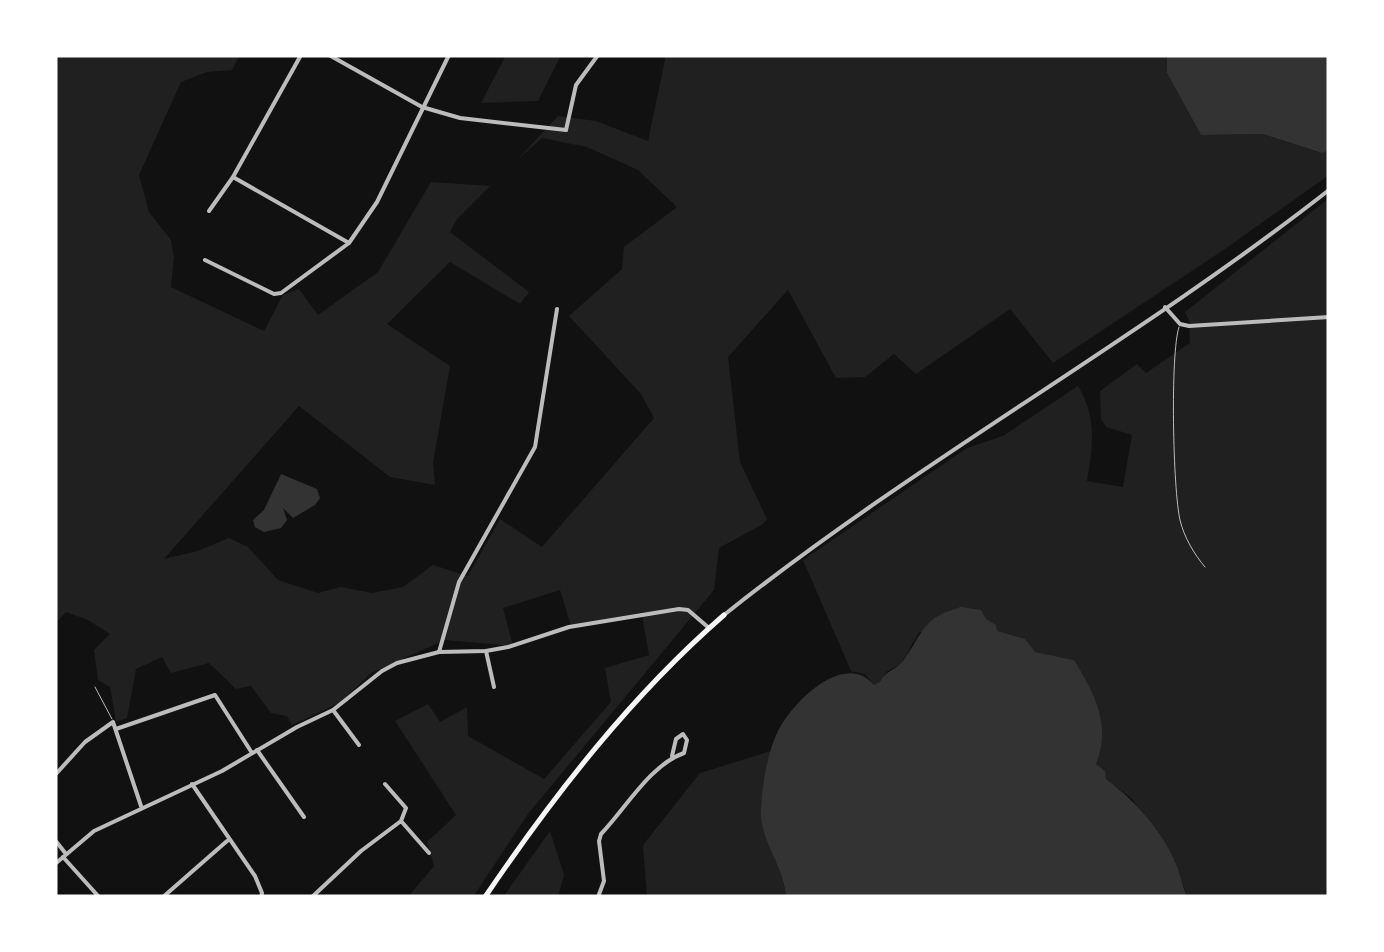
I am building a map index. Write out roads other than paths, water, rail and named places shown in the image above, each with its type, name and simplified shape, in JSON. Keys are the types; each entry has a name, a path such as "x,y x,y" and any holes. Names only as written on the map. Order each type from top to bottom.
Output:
{"main road":[{"path":"485,897 568,780 669,666 724,615"}],"street":[{"path":"209,212 301,55"},
{"path":"329,55 422,108 460,118 566,130 576,86 598,55"},
{"path":"206,260 274,294 282,293 348,243 377,202 449,55"},
{"path":"232,177 348,243"},
{"path":"724,615 869,505 1165,307 1329,190"},
{"path":"1165,307 1180,324 1256,324 1329,317"},
{"path":"439,652 459,582 534,447 556,309"},
{"path":"55,864 94,831 333,710 382,671 412,657 439,652 486,652 569,627 679,609 688,610 709,628"},
{"path":"486,652 494,687"},
{"path":"116,730 215,696 304,817"},
{"path":"333,710 358,745"},
{"path":"55,775 85,742 113,722 142,806"},
{"path":"598,897 604,881 601,834 672,756"},
{"path":"192,784 255,876 262,895 268,897"},
{"path":"312,897 361,851 401,821 406,808 385,784"},
{"path":"401,821 429,854"},
{"path":"55,840 99,897"},
{"path":"164,897 228,840"}],"lane":[{"path":"1180,324 1176,337 1175,400 1180,522 1205,567"},
{"path":"95,687 113,722"}]}
